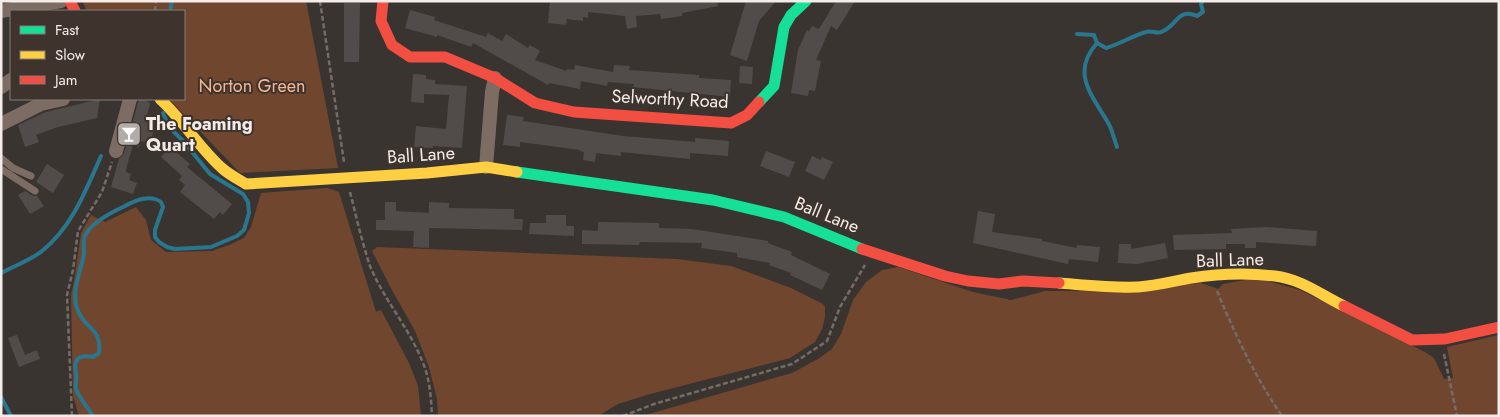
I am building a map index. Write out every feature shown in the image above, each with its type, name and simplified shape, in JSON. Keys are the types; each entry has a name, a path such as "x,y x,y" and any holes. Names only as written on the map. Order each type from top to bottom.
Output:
{"street":[{"path":"1,11 61,1"},
{"name":"Selworthy Road","path":"383,1 381,21 392,45 410,57 445,57 495,78 535,103 574,112 731,123 747,115 774,86 784,27 792,15 806,1"},
{"path":"486,167 492,92 495,78"},
{"path":"1,124 41,104 59,100"},
{"path":"116,151 130,100"},
{"name":"Ball Lane","path":"161,100 174,111 203,148 224,170 246,184 486,167 713,200 784,217 873,252 945,276 968,281 999,284 1032,282 1102,287 1140,287 1225,274 1276,276 1305,284 1325,297 1412,340 1428,342 1499,327"}],"lane":[{"path":"1,158 13,168 31,176"},
{"path":"1,169 35,191"}],"path":[{"path":"320,1 346,178 371,266 423,363 430,385 432,416"},
{"path":"72,416 67,294 73,270 78,230 102,192 116,151"},
{"path":"623,416 654,404 792,364 827,341 840,307 873,252"},
{"path":"1210,276 1233,330 1270,399 1282,416"},
{"path":"1441,340 1456,416"}],"green space":[{"name":"Norton Green","path":"82,1 306,1 338,168 240,173 170,100 185,100 185,10 86,10"},
{"path":"327,188 339,192 376,312 381,310 409,363 418,386 421,416 79,416 73,396 71,295 81,233 91,215 105,222 136,207 146,220 151,240 166,252 212,251 244,238 251,227 261,193"},
{"path":"377,247 677,259 731,266 791,288 823,304 825,307 825,317 822,329 815,342 790,358 650,394 618,404 598,416 438,416 437,399 429,367 415,331 372,251"},
{"path":"898,267 973,292 1011,300 1045,291 1090,291 1201,283 1218,289 1223,284 1257,278 1300,290 1425,352 1434,358 1444,379 1453,378 1447,347 1499,335 1499,416 642,416 792,373 818,359 832,349 841,334 853,300 866,282 882,270"}],"building":[{"path":"550,1 717,1 718,6 682,13 682,16 661,19 660,14 636,16 637,27 627,29 625,16 588,12 588,18 583,17 583,21 567,19 566,25 548,23"},
{"path":"746,1 776,1 759,21 747,61 730,55"},
{"path":"836,1 855,1 837,30 831,26 816,60 821,61 815,91 809,90 808,96 791,93 798,50 807,30 809,31 812,26 819,29"},
{"path":"344,3 360,3 359,62 344,62"},
{"path":"410,10 435,17 434,20 486,37 488,33 502,41 506,34 528,48 530,45 540,51 535,60 566,71 567,69 574,70 575,65 613,72 614,65 630,66 629,70 699,75 699,78 731,80 730,97 633,87 634,84 608,82 607,86 581,81 580,89 549,83 548,85 473,43 471,47 437,35 437,37 405,28"},
{"path":"740,66 753,67 752,84 739,83"},
{"path":"413,74 426,75 426,79 435,80 435,84 467,86 462,148 414,147 416,126 446,129 449,95 424,94 424,103 411,102"},
{"path":"100,100 97,118 58,127 36,135 39,142 25,147 18,125 46,112"},
{"path":"139,100 146,100 150,104 146,119 150,120 148,127 154,129 150,144 140,141 139,147 133,145 126,172 131,174 129,180 137,183 133,194 111,187 119,159 124,153"},
{"path":"507,115 524,117 523,121 623,136 695,142 695,138 729,141 728,156 690,153 690,159 621,152 621,156 596,153 595,162 583,160 584,152 580,150 520,142 520,147 503,145"},
{"path":"170,147 190,164 187,167 232,204 223,215 220,212 214,219 180,192 185,185 179,180 182,176 161,157"},
{"path":"766,151 795,162 789,177 760,166"},
{"path":"812,156 821,160 822,157 833,162 824,180 805,171"},
{"path":"47,164 64,175 53,193 36,182"},
{"path":"25,191 33,196 37,196 44,206 30,214 18,195"},
{"path":"385,202 396,202 396,211 429,213 429,202 449,203 449,208 514,209 514,219 523,219 522,230 429,228 429,248 413,247 414,231 376,230 376,220 385,220"},
{"path":"978,211 995,214 992,232 1042,239 1042,241 1077,248 1077,245 1100,247 1098,262 1069,259 1068,264 973,243"},
{"path":"546,215 566,215 566,226 574,226 574,236 529,234 530,223 546,223"},
{"path":"598,222 659,223 659,228 692,229 768,241 768,243 792,252 791,255 830,274 822,290 790,275 791,273 769,265 770,263 737,257 737,253 701,248 702,243 640,242 639,245 582,244 582,230 598,231"},
{"path":"1267,227 1317,231 1316,246 1256,242 1256,248 1245,248 1245,244 1226,244 1226,249 1174,250 1173,235 1232,233 1231,229"},
{"path":"1165,243 1168,258 1137,264 1118,263 1119,244 1131,244 1131,249"},
{"path":"17,335 25,355 37,350 40,359 19,367 8,338"}],"waterway":[{"path":"170,10 172,1"},
{"path":"1077,34 1094,35 1097,43 1106,48 1146,32 1157,33 1166,30 1185,14 1197,16 1203,12 1201,4 1203,1"},
{"path":"1097,43 1085,64 1086,83 1110,127 1117,147"},
{"path":"93,416 76,389 75,368 76,361 81,357 93,357 99,353 96,334 81,317 75,297 87,232 100,220 115,211 138,200 152,198 161,202 163,207 155,230 155,237 159,242 175,249 211,247 237,236 244,230 249,213 248,202 243,194 210,174 169,127 163,113"},
{"path":"1,273 38,254 62,231 77,207 101,156"},
{"path":"1,397 11,416"}],"traffic: fast":[{"path":"759,102 774,86 784,27 791,15 806,1"},
{"path":"517,172 713,200 784,217 862,249"}],"traffic: slow":[{"path":"161,100 214,161 246,184 427,173 486,167 517,172"},
{"path":"1059,283 1108,287 1138,287 1211,276 1265,275 1294,280 1344,306"}],"traffic: jam":[{"path":"70,1 74,10"},
{"path":"383,1 381,21 392,45 410,57 445,57 495,78 535,103 574,112 731,123 747,115 759,102"},
{"path":"862,249 945,276 968,281 999,284 1023,281 1059,283"},
{"path":"1344,306 1412,340 1445,339 1499,327"}],"place":[{"name":"The Foaming Quart","path":"129,134"}]}
